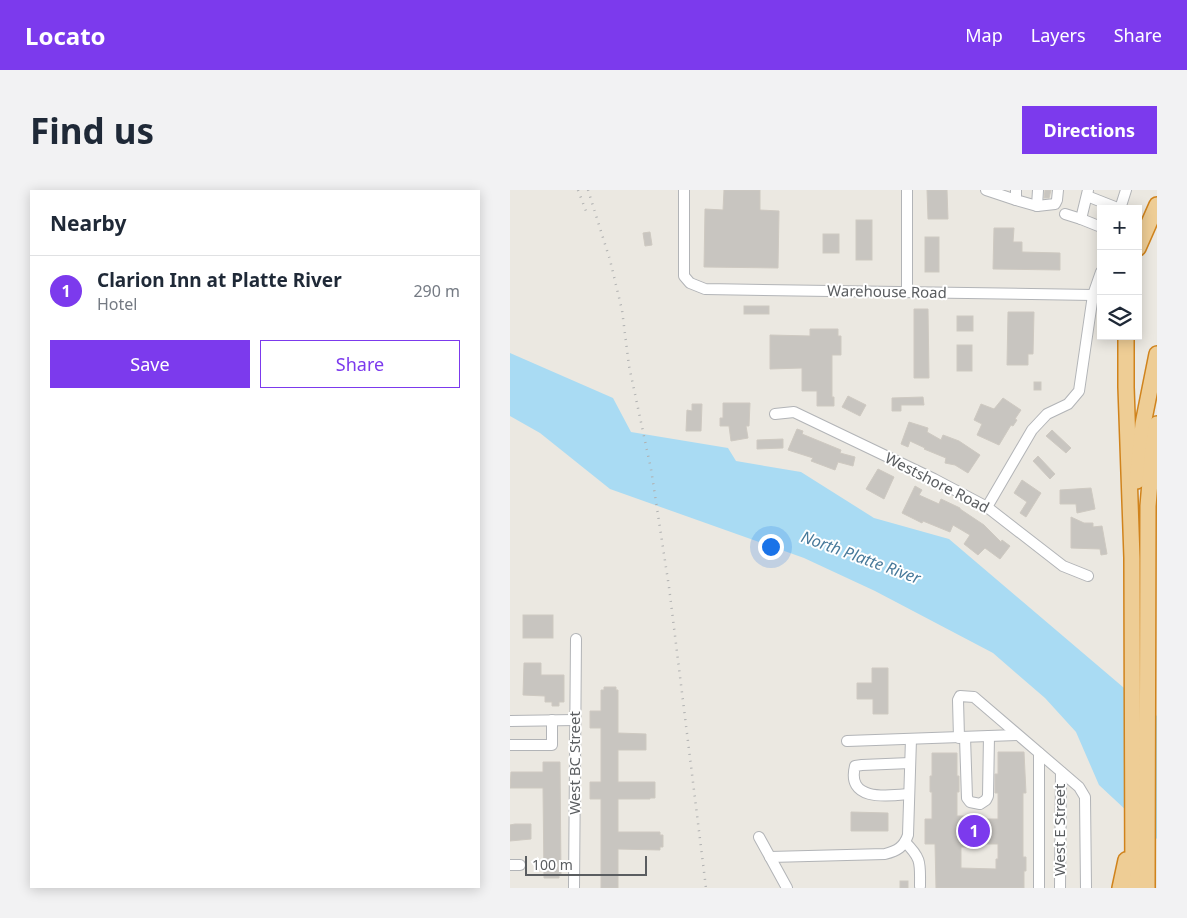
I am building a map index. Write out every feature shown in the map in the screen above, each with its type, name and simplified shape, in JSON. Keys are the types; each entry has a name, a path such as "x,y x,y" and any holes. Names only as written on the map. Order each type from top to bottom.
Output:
{"highway":[{"path":"1142,239 1157,205"},
{"path":"1126,340 1132,558 1133,888"},
{"path":"1132,558 1137,478 1143,424 1157,354"},
{"path":"1147,888 1148,506 1157,424"},
{"path":"1148,670 1157,590"},
{"path":"1120,888 1132,837"}],"street":[{"name":"Warehouse Road","path":"684,190 684,276 690,283 705,289 1093,295"},
{"path":"907,292 908,190"},
{"path":"986,190 1016,195 1038,206 1055,204 1058,190"},
{"path":"1038,190 1038,206"},
{"path":"1121,205 1126,190"},
{"path":"1081,220 1088,193 1112,205"},
{"path":"1065,214 1097,225"},
{"path":"987,507 1032,430 1047,414 1068,404 1079,391 1093,295 1097,284"},
{"name":"Westshore Road","path":"775,414 794,412 934,479 987,507 1063,566 1088,576"},
{"name":"West BC Street","path":"574,888 576,639"},
{"path":"988,736 988,796 980,804 970,802 967,798 958,700 960,696 974,697 1079,788 1086,797 1086,888"},
{"path":"510,745 552,745 552,720"},
{"path":"510,721 575,720"},
{"path":"847,741 1017,735"},
{"path":"770,856 885,854 898,850 906,842 908,835 910,739"},
{"path":"1039,753 1039,888"},
{"path":"909,794 882,796 867,794 853,780 853,773 855,766 910,763"},
{"name":"West E Street","path":"1060,888 1061,772"},
{"path":"760,837 787,888"},
{"path":"906,842 917,854 919,860 920,886"}],"water":[{"name":"North Platte River","path":"510,353 613,398 631,432 728,448 736,461 801,472 874,518 949,539 1157,716 1157,839 1099,785 1076,732 1045,698 993,653 875,591 804,558 610,489 540,433 510,416"}],"building":[{"path":"724,190 760,190 760,210 779,211 778,268 704,267 705,209 723,210"},
{"path":"927,190 947,190 948,219 928,219"},
{"path":"1045,190 1051,190 1049,198 1044,198"},
{"path":"856,220 872,220 872,260 856,260"},
{"path":"994,228 1014,228 1013,242 1022,242 1022,252 1060,253 1060,270 993,269"},
{"path":"650,232 652,245 645,246 643,233"},
{"path":"823,234 839,234 839,253 823,253"},
{"path":"925,237 939,237 939,272 925,272"},
{"path":"744,306 769,306 769,314 744,314"},
{"path":"914,309 928,309 929,378 914,378"},
{"path":"1008,312 1034,312 1033,354 1028,354 1028,365 1007,365"},
{"path":"957,316 973,316 973,331 957,331"},
{"path":"810,329 838,329 838,336 841,336 841,355 832,355 832,397 834,397 834,406 817,406 817,391 802,391 802,368 770,369 770,335 810,336"},
{"path":"957,345 972,345 972,371 957,371"},
{"path":"1034,382 1041,382 1041,390 1034,390"},
{"path":"848,396 866,405 860,416 842,407"},
{"path":"923,397 924,405 901,405 901,411 892,411 892,398"},
{"path":"1003,398 1021,410 1015,419 1017,420 1013,426 1011,425 999,445 977,435 982,424 974,420 981,404 994,409"},
{"path":"723,403 750,403 749,426 746,426 748,438 731,441 729,426 720,426 720,418 723,418"},
{"path":"692,404 702,404 701,431 686,431 687,410 692,411"},
{"path":"909,422 928,428 927,432 941,440 943,435 959,441 980,455 968,473 955,465 945,463 946,458 910,441 908,447 901,444"},
{"path":"797,429 803,431 802,434 841,450 840,453 855,457 853,466 838,462 835,470 811,461 813,458 788,450"},
{"path":"1052,430 1071,448 1066,453 1046,436"},
{"path":"783,439 783,448 757,449 757,440"},
{"path":"1038,456 1055,474 1050,479 1033,461"},
{"path":"878,469 894,477 884,499 866,489"},
{"path":"1022,480 1041,493 1026,517 1020,513 1027,502 1014,493"},
{"path":"915,486 922,490 919,495 939,504 941,499 960,508 984,525 1001,542 1002,540 1010,546 1000,559 985,548 978,555 964,544 970,535 953,525 950,532 923,521 922,523 902,513"},
{"path":"1091,488 1095,509 1077,513 1076,504 1060,504 1060,490"},
{"path":"1071,517 1084,523 1093,523 1093,527 1102,526 1107,554 1101,555 1100,549 1071,548"},
{"path":"523,615 553,615 553,638 523,638"},
{"path":"524,663 541,663 541,675 564,675 564,702 559,702 559,706 552,706 552,702 545,702 545,696 523,695"},
{"path":"872,668 888,668 888,714 873,714 873,699 857,699 857,683 872,683"},
{"path":"604,687 616,687 616,690 618,690 618,733 646,734 646,750 618,750 618,782 655,782 655,798 618,799 618,832 660,832 660,835 663,835 663,847 660,847 660,850 618,849 618,888 601,888 601,799 590,799 590,782 601,782 601,728 590,728 590,711 601,711 601,690 604,690"},
{"path":"998,752 1024,752 1026,793 1023,793 1023,857 1026,857 1026,871 1024,871 1024,888 936,888 935,844 925,844 925,819 932,819 930,776 932,776 932,753 957,753 959,792 957,792 957,816 978,816 978,819 998,819 998,793 995,793 995,774 998,774","holes":["977,844 998,844 996,869 961,868 961,847 977,847"]},
{"path":"543,762 560,762 561,875 559,875 559,878 544,878 543,788 510,788 511,772 543,772"},
{"path":"851,812 888,813 888,831 851,831"},
{"path":"531,824 531,839 510,841 510,825"},
{"path":"900,881 908,881 908,888 900,888"}],"railway":[{"path":"578,190 586,211"},
{"path":"588,190 610,260 622,310 629,366 651,469 669,587 706,888"}],"place":[{"name":"Clarion Inn at Platte River","path":"974,831"}]}
